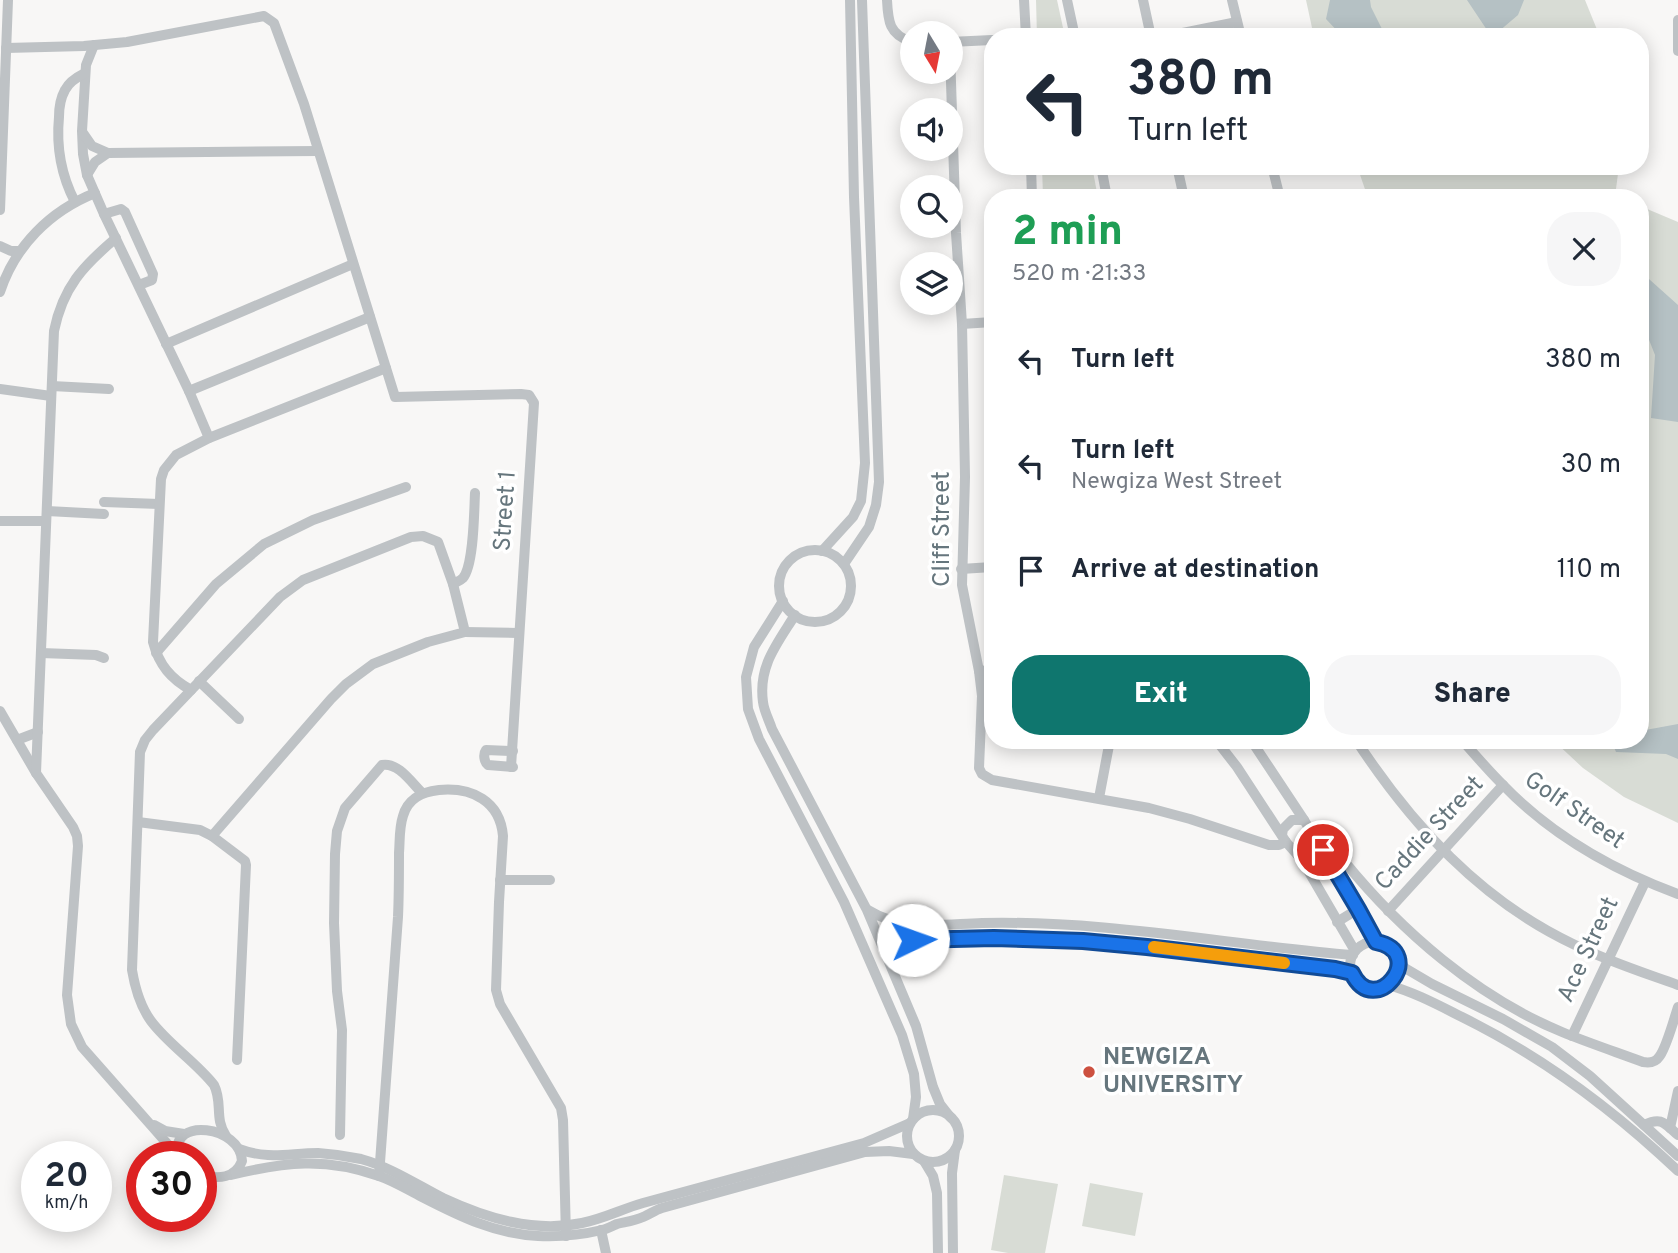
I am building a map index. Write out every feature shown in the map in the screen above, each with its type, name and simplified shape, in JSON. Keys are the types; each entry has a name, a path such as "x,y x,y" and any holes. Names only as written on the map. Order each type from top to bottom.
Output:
{"street":[{"path":"0,210 8,0"},
{"path":"822,551 853,517 861,501 864,463 850,0"},
{"path":"844,564 869,527 879,482 862,0"},
{"path":"887,0 889,22 900,38"},
{"path":"1024,0 1026,28"},
{"path":"1067,0 1073,28"},
{"path":"1143,0 1149,28"},
{"path":"1232,0 1239,28"},
{"path":"6,48 127,42 264,16 270,18 276,25 304,104 386,368 209,438 176,455 169,462 161,479 153,642 161,664 169,675 191,690"},
{"path":"1678,20 1678,51"},
{"path":"1207,28 1237,22"},
{"path":"963,41 984,40"},
{"path":"93,45 85,69 82,131 82,153 87,175 209,438"},
{"path":"75,46 85,69"},
{"path":"75,202 66,186 61,168 58,121 61,98 65,90 85,69"},
{"name":"Cliff Street","path":"951,84 962,324 965,477 961,569 982,696 978,762 982,774 992,780 1149,808 1269,845 1279,845 1284,839"},
{"path":"82,131 92,146 107,153 318,151"},
{"path":"87,175 95,162 107,153"},
{"path":"0,292 20,251 35,232 75,202 95,193"},
{"path":"104,214 121,209 125,212 153,274 152,280 139,285"},
{"path":"36,773 54,331 62,302 72,283 85,265 116,238"},
{"path":"0,246 11,251 20,251"},
{"path":"166,344 354,264"},
{"path":"189,391 370,317"},
{"path":"962,324 984,323"},
{"name":"Street 1","path":"386,368 395,397 529,395 534,404 518,633 513,751 512,767 488,765 485,761 486,750 513,751"},
{"path":"0,389 109,389"},
{"path":"156,653 216,584 264,544 313,520 406,488"},
{"path":"453,584 462,580 471,552 475,493"},
{"path":"104,502 159,504"},
{"path":"0,521 104,514"},
{"path":"466,632 438,542 423,536 411,537 294,585 145,740 140,752 132,970 139,998 153,1024 214,1085 219,1098 220,1124 226,1136 240,1149 270,1156 319,1153 340,1155 380,1171 458,1216 484,1226 524,1234 601,1230 769,1174"},
{"path":"822,551 832,554 844,564 851,586 849,598 835,616 824,621 812,621 791,613 783,601 779,584 781,574 793,557 802,552 822,551"},
{"path":"961,569 984,568"},
{"path":"783,601 754,646 746,677 748,709 759,739 844,902 902,1035 914,1074 916,1097 906,1139 913,1154"},
{"path":"795,615 768,658 762,681 763,704 772,729 867,910 916,1026 940,1104 957,1128 959,1136 952,1172 953,1253"},
{"path":"212,836 331,699 373,664 428,642 466,632 518,633"},
{"path":"41,653 96,655 104,658"},
{"path":"979,671 984,671"},
{"path":"200,681 239,719"},
{"path":"0,711 36,773 73,827 78,841 67,995 71,1024 87,1055 165,1141"},
{"path":"17,740 38,732"},
{"path":"1100,798 1108,749"},
{"path":"1223,749 1305,866 1354,953"},
{"path":"1258,749 1351,896 1376,942"},
{"path":"1362,749 1409,813 1470,876 1502,902 1571,944 1678,985"},
{"name":"Golf Street","path":"1470,749 1503,785 1535,814 1570,840 1606,862 1678,894"},
{"path":"340,1135 342,1030 334,923 338,825 345,808 382,765 394,765 422,793"},
{"name":"Caddie Street","path":"1388,911 1503,785"},
{"path":"380,1171 398,912 400,828 406,808 422,793 449,789 468,792 493,808 502,826 496,990 510,1023 561,1108 566,1231"},
{"path":"1284,839 1287,824 1292,820 1304,820"},
{"path":"138,822 200,830 243,858 246,865 237,1060"},
{"path":"810,836 825,828"},
{"path":"1294,850 1306,847 1315,838"},
{"path":"1330,862 1342,860 1418,940 1472,981 1531,1017 1572,1036 1643,1062 1652,1062 1660,1056 1678,1007"},
{"path":"500,880 550,880"},
{"name":"Ace Street","path":"1572,1036 1645,881"},
{"path":"1351,896 1365,887"},
{"path":"1337,922 1358,909"},
{"path":"867,910 888,920 912,925 997,923 1089,926 1354,953"},
{"path":"912,925 913,940"},
{"path":"891,965 898,950 913,940 1005,938 1128,944 1326,967 1352,973"},
{"path":"1376,942 1391,949 1398,964 1396,976 1388,985 1378,989 1357,983 1350,967 1354,953 1362,945 1376,942"},
{"path":"1398,964 1552,1047 1590,1076 1678,1156"},
{"path":"1419,996 1432,984"},
{"path":"1388,985 1419,996 1497,1035 1549,1067 1678,1171"},
{"path":"1674,1132 1678,1091"},
{"path":"199,1130 218,1111"},
{"path":"566,1231 581,1223 633,1206 864,1148 928,1111 944,1113 951,1118"},
{"path":"148,1121 165,1131 184,1134 199,1130 212,1131 226,1136"},
{"path":"1644,1125 1662,1121 1674,1132"},
{"path":"180,1141 184,1134"},
{"path":"864,1148 913,1154 932,1163 949,1157 955,1150"},
{"path":"231,1175 240,1165 240,1149"},
{"path":"924,1161 933,1176 937,1193 938,1253"},
{"path":"217,1177 288,1163 339,1165 380,1171"},
{"path":"633,1206 638,1219"},
{"path":"601,1230 606,1253"}],"shaded area":[{"path":"1036,0 1057,0 1063,28 1037,28"},
{"path":"1306,0 1585,0 1596,28 1312,28"},
{"path":"1330,0 1370,0 1382,28 1334,28 1326,19"},
{"path":"1467,0 1524,0 1518,15 1503,28 1486,28"},
{"path":"1042,175 1094,175 1096,189 1043,189"},
{"path":"1360,175 1618,175 1616,189 1365,189"},
{"path":"1649,210 1678,222 1678,823 1624,797 1583,768 1563,749 1649,749"},
{"path":"1649,279 1678,305 1678,422 1651,418 1655,355 1649,340"},
{"path":"1678,724 1678,759 1666,754 1616,752 1615,749 1649,749 1649,729"},
{"path":"1004,1175 1058,1184 1045,1253 991,1250"},
{"path":"1090,1183 1143,1193 1135,1236 1082,1226"}],"slow traffic":[{"path":"1154,947 1284,963"}],"place":[{"name":"NEWGIZA UNIVERSITY","path":"1089,1072"}],"route":[{"path":"913,940 1039,939 1128,944 1335,969 1352,973 1357,983 1367,988 1383,988 1396,976 1398,964 1395,953 1387,945 1376,942 1323,850"}]}
